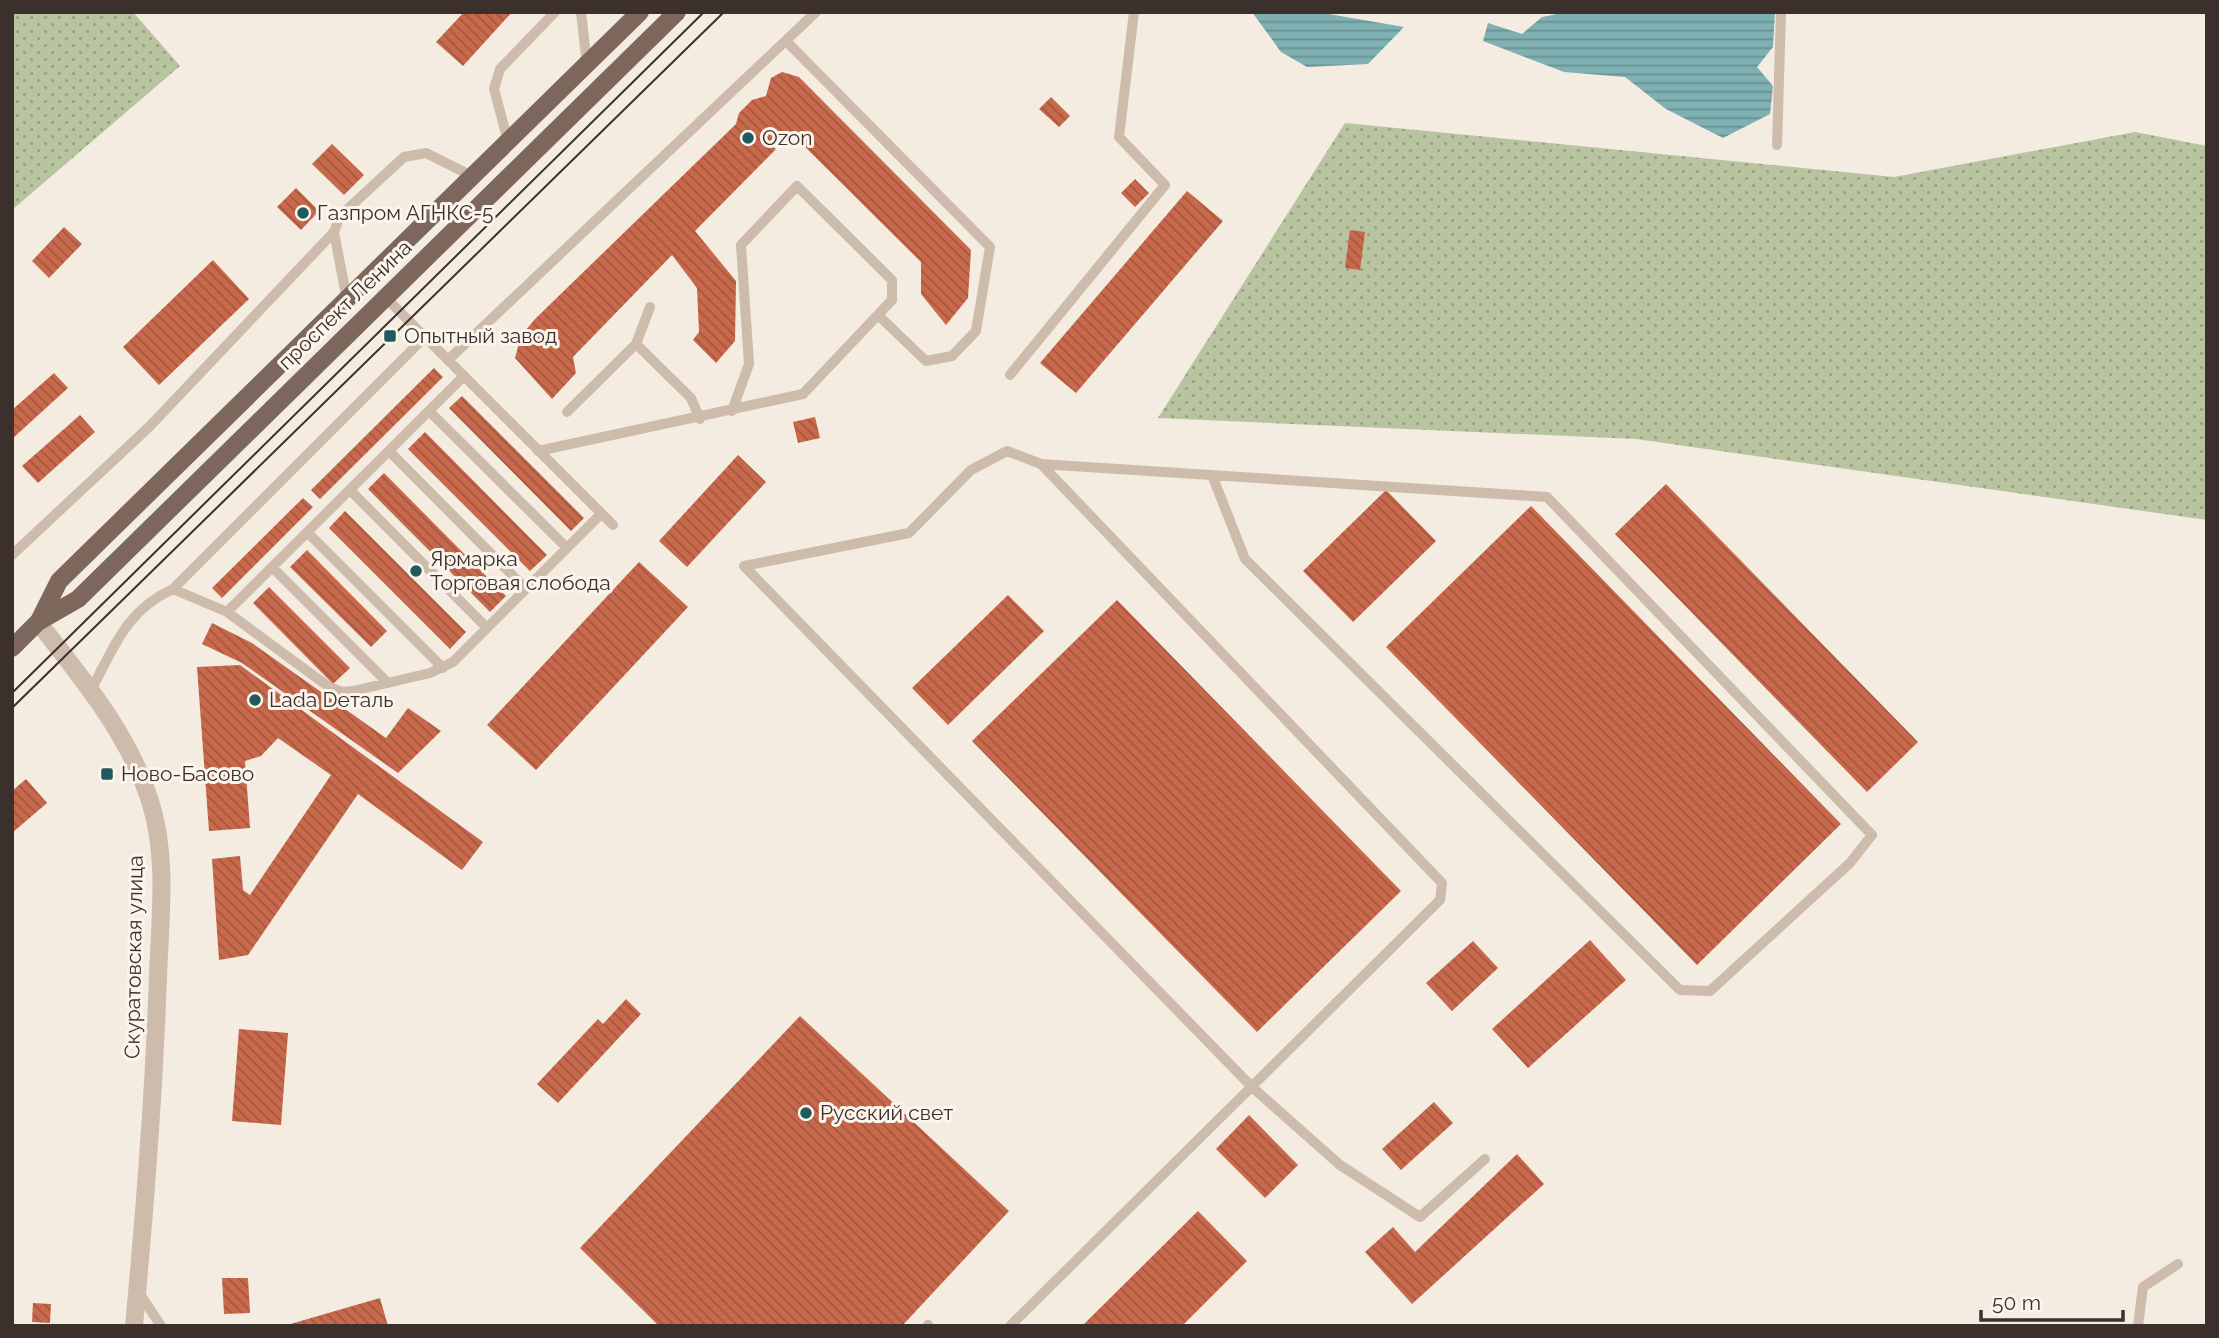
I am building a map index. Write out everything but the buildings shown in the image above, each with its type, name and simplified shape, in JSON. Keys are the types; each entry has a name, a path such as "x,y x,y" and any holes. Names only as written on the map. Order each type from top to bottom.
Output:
{"main road":[{"name":"проспект Ленина","path":"38,622 59,581 640,12"},
{"name":"проспект Ленина","path":"12,648 38,622 78,598 677,12"},
{"path":"368,279 386,298"}],"street":[{"name":"Скуратовская улица","path":"38,622 90,692 133,758 151,803 160,850 153,1119 134,1326"}],"lane":[{"path":"508,142 494,89 500,69 555,12"},
{"path":"581,12 587,65"},
{"path":"448,360 816,12"},
{"path":"1010,375 1165,185 1119,137 1134,12"},
{"path":"1777,145 1782,12"},
{"path":"786,41 989,247 976,331 952,356 926,360 878,315"},
{"path":"12,555 149,427 334,232 340,216 404,157 426,153 472,176"},
{"path":"538,451 700,419 803,394 892,300 892,280 797,186 741,245 749,364 732,411"},
{"path":"334,232 347,300"},
{"path":"386,298 613,526"},
{"path":"567,412 636,344 650,307"},
{"path":"90,692 134,614 148,601 173,589 425,337"},
{"path":"636,344 691,398 700,419"},
{"path":"227,612 464,376"},
{"path":"429,411 567,548"},
{"path":"389,451 526,589"},
{"path":"1212,475 1245,559 1680,990 1710,991 1850,863 1872,835 1547,497 1212,475 1041,464 1007,451 971,470 909,533 744,566 1252,1087 1340,1165 1420,1217 1485,1159"},
{"path":"1010,1326 1440,900 1442,883 1041,464"},
{"path":"350,490 487,628"},
{"path":"173,589 227,612 336,691 342,692 443,668 601,514"},
{"path":"307,532 443,668"},
{"path":"272,567 388,683"},
{"path":"2138,1326 2143,1287 2178,1264"},
{"path":"138,1291 161,1326"}],"green space":[{"path":"12,12 133,12 180,66 12,210"},
{"path":"1345,123 1894,177 2135,132 2207,146 2207,520 1636,439 1158,418"}],"water":[{"path":"1252,12 1317,12 1404,27 1368,64 1307,67 1281,52"},
{"path":"1567,12 1775,12 1773,47 1757,67 1773,86 1770,114 1723,138 1666,109 1625,77 1564,72 1483,41 1488,23 1522,34 1542,17"}],"tram line":[{"path":"12,693 704,12"},
{"path":"12,708 724,12"}],"place":[{"name":"Ozon","path":"748,138"},
{"name":"Газпром АГНКС-5","path":"303,213"},
{"name":"Опытный завод","path":"390,336"},
{"name":"Ярмарка Торговая слобода","path":"416,571"},
{"name":"Lada Dеталь","path":"255,700"},
{"name":"Ново-Басово","path":"107,774"},
{"name":"Русский свет","path":"806,1113"}]}
